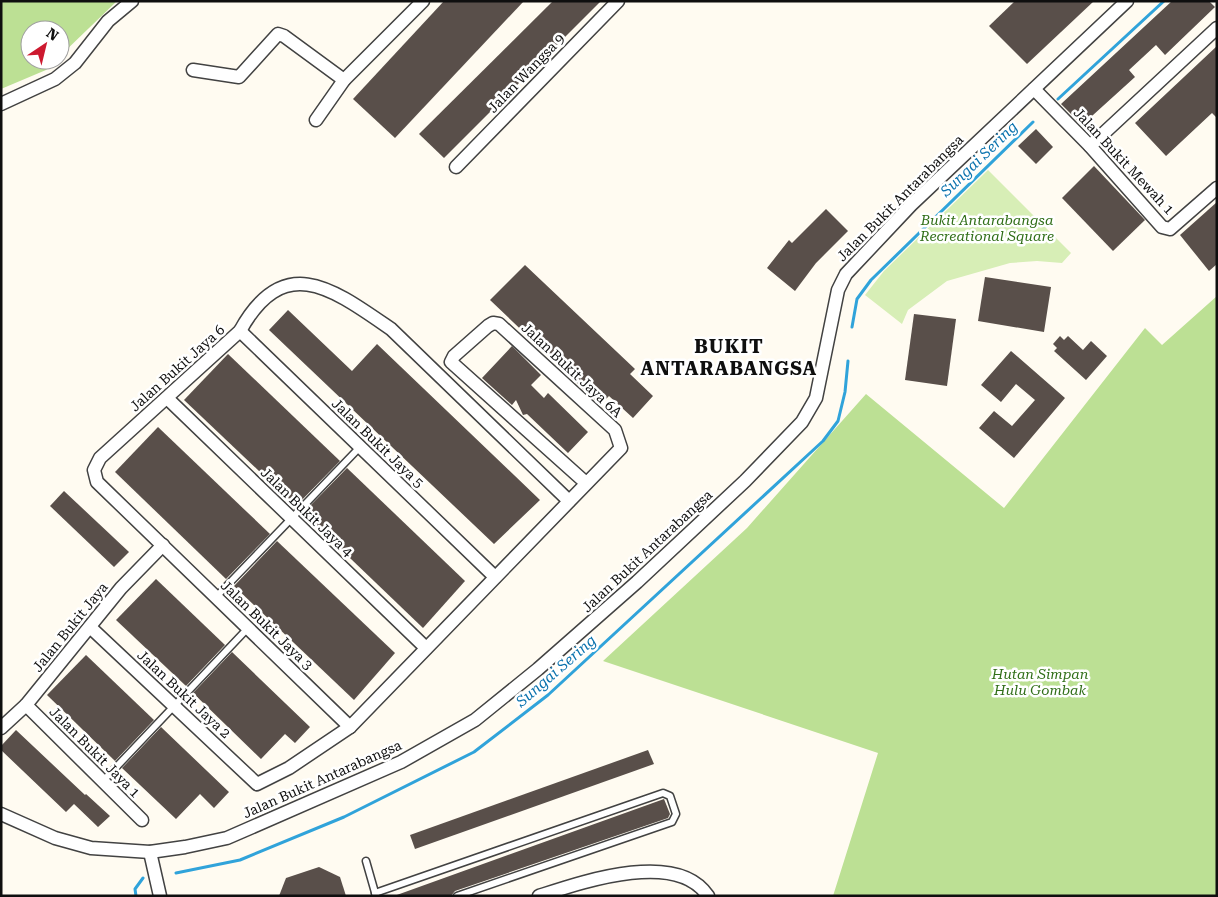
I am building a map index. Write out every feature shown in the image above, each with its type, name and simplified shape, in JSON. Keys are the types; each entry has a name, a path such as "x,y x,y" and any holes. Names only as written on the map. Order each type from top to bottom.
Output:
{"street":[{"path":"1,104 55,79 75,63 108,21 132,1"},
{"path":"316,120 344,80 423,1"},
{"name":"Jalan Wangsa 9","path":"456,167 618,1"},
{"name":"Jalan Bukit Antarabangsa","path":"1,814 55,838 91,848 150,852 186,847 227,838 401,762 475,720 538,669 645,576 744,482 802,422 816,398 838,290 846,274 911,204 1127,1"},
{"path":"1090,146 1217,28"},
{"path":"193,70 239,77 278,34 284,36 344,80"},
{"name":"Jalan Bukit Mewah 1","path":"1034,89 1090,146 1162,227 1170,229 1180,222 1217,188"},
{"name":"Jalan Bukit Jaya 6","path":"162,545 97,482 94,470 100,458 240,331 249,314 271,291 294,283 311,283 363,309 392,329 569,501"},
{"name":"Jalan Bukit Jaya 6A","path":"493,323 499,324 615,430 621,448 586,483 451,362 454,356 493,323"},
{"name":"Jalan Bukit Jaya 5","path":"240,331 495,577"},
{"name":"Jalan Bukit Jaya 4","path":"167,398 426,648"},
{"path":"350,727 586,483"},
{"name":"Jalan Bukit Jaya 3","path":"162,545 350,727"},
{"name":"Jalan Bukit Jaya","path":"1,728 26,705 121,588 162,545"},
{"name":"Jalan Bukit Jaya 2","path":"90,627 257,784 289,768 350,727"},
{"name":"Jalan Bukit Jaya 1","path":"26,705 142,820"},
{"path":"150,852 160,896"},
{"path":"539,896 592,879 637,872 677,874 701,888 708,896"}],"lane":[{"path":"216,597 360,447"},
{"path":"103,782 248,628"},
{"path":"366,861 376,894 663,793 670,796 676,814 672,822 457,896"}],"green space":[{"path":"1,1 117,1 70,46 70,20 20,20 20,70 46,70 1,89"},
{"name":"Bukit Antarabangsa Recreational Square","path":"988,170 1071,253 1062,263 1037,261 1010,263 947,281 908,310 902,324 865,295 884,271"},
{"name":"Hutan Simpan Hulu Gombak","path":"1217,296 1217,896 833,896 878,753 603,661 747,528 866,394 1004,508 1145,328 1162,345"}],"building":[{"path":"444,1 524,1 395,138 353,99"},
{"path":"553,1 601,1 444,158 419,134"},
{"path":"1015,1 1094,1 1027,64 989,26"},
{"path":"1172,1 1209,1 1215,7 1165,55 1156,45 1129,70 1135,77 1082,125 1061,104"},
{"path":"1217,46 1217,118 1212,113 1166,156 1135,123"},
{"path":"1036,129 1053,147 1036,164 1018,146"},
{"path":"1094,166 1145,220 1113,251 1062,198"},
{"path":"1217,202 1217,264 1209,271 1180,235"},
{"path":"826,209 848,231 816,263 795,291 767,268 789,240 792,243"},
{"path":"525,265 635,369 630,374 653,396 633,418 609,396 600,405 490,300"},
{"path":"985,277 1051,287 1044,332 978,321"},
{"path":"288,310 352,371 377,344 540,500 494,544 269,330"},
{"path":"914,314 956,319 947,386 905,380"},
{"path":"1060,336 1064,340 1068,336 1083,350 1091,341 1107,356 1086,380 1054,351 1057,348 1053,344"},
{"path":"512,346 541,375 531,385 544,398 548,393 588,432 568,453 527,414 523,415 516,400 512,405 482,378"},
{"path":"1011,351 1065,398 1014,458 979,428 994,411 1012,426 1035,400 1016,384 1001,402 981,385"},
{"path":"228,354 340,461 296,506 184,400"},
{"path":"158,427 270,534 226,579 115,472"},
{"path":"347,468 465,581 423,628 303,513"},
{"path":"64,491 129,552 114,567 50,506"},
{"path":"277,541 395,653 354,700 234,586"},
{"path":"156,579 225,645 186,686 116,620"},
{"path":"232,652 310,727 295,743 285,734 261,759 193,693"},
{"path":"86,655 154,720 115,761 47,695"},
{"path":"161,727 229,792 214,808 200,794 176,819 122,768"},
{"path":"16,730 110,816 98,827 74,804 66,812 1,750 1,746"},
{"path":"648,750 654,764 415,849 410,835"},
{"path":"664,799 670,814 668,818 455,891 451,896 394,896"},
{"path":"319,867 340,877 346,896 279,896 286,878"}],"waterway":[{"name":"Sungai Sering","path":"1058,99 1164,1"},
{"name":"Sungai Sering","path":"852,327 857,299 871,280 1033,122"},
{"name":"Sungai Sering","path":"176,873 240,860 344,817 474,752 548,695 823,441 838,421 845,392 848,361"},
{"name":"Sungai Sering","path":"136,896 135,889 143,878"}],"district":[{"name":"BUKIT ANTARABANGSA","path":"729,357"}]}
